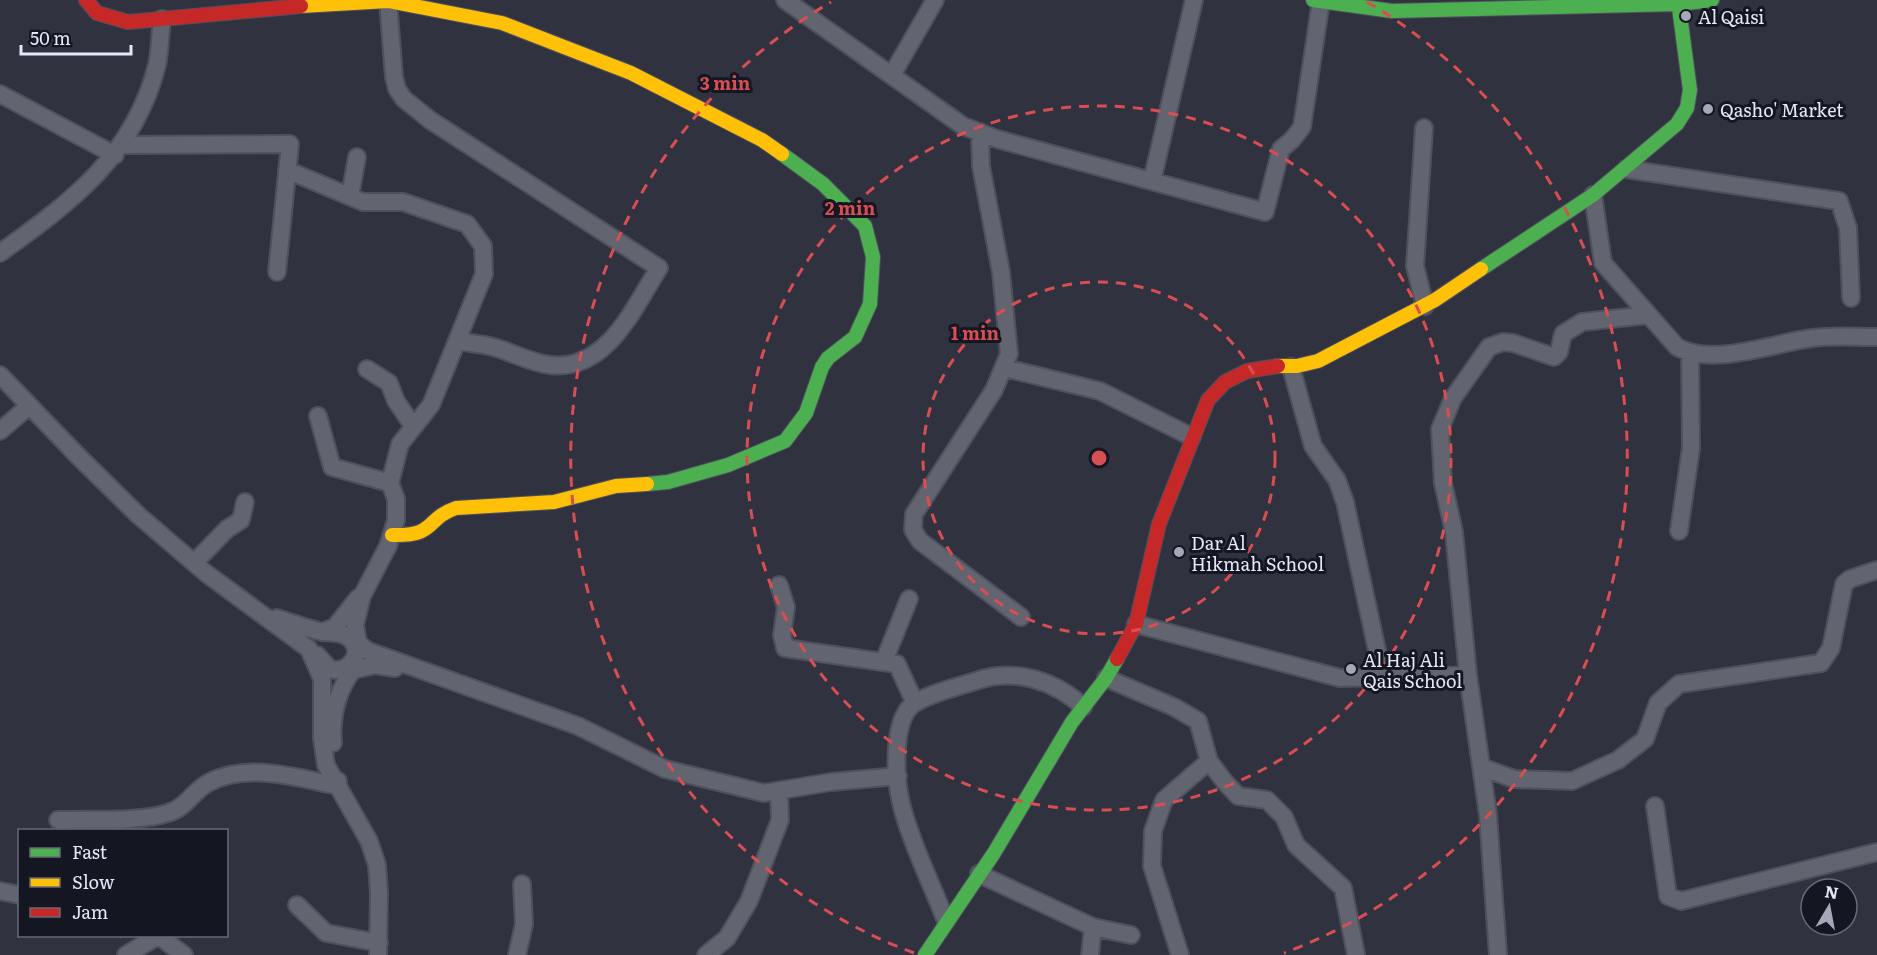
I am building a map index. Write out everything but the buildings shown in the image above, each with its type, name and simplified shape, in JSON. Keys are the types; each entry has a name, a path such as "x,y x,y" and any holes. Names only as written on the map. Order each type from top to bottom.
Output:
{"street":[{"path":"86,0 97,13 117,21 162,20 327,4 388,1 502,22 631,73 762,140 800,165 858,216 869,236 873,257 870,304 855,337 828,358 822,367 806,413 785,441 728,465 668,482 616,486 554,502 456,508 442,514 425,531 411,535 392,535"},
{"path":"785,0 963,126 1265,212 1281,149 1302,127 1317,1 1392,11 1712,0"},
{"path":"892,75 935,0"},
{"path":"1152,181 1194,0"},
{"path":"388,1 394,77 404,99 430,120 659,268 611,342 593,355 571,365 550,365 493,347 457,340"},
{"path":"925,955 979,874 1083,707 1106,678 1136,624 1159,524 1208,400 1225,382 1259,367 1291,367 1318,361 1425,306 1593,195 1626,169 1677,124 1687,108 1690,83 1678,2"},
{"path":"0,253 70,201 118,150 151,85 157,63 162,20"},
{"path":"0,94 118,150 290,144 277,272"},
{"path":"1424,128 1415,266 1425,306"},
{"path":"980,132 981,166 1001,272 1009,354 1005,368 914,514 912,522 920,541 1021,616"},
{"path":"350,196 357,157"},
{"path":"1626,169 1839,201 1848,228 1851,298"},
{"path":"287,170 363,202 403,202 461,221 472,230 483,246 484,274 430,405 400,444 390,483 397,508 392,535 366,588 355,625 358,643 368,651 447,677 578,726 665,769 764,793 831,782 898,776"},
{"path":"1593,195 1603,263 1677,347 1690,354 1718,355 1815,337 1877,337"},
{"path":"1497,955 1488,815 1468,675 1454,532 1443,483 1440,429 1446,410 1489,347 1495,344 1513,344 1554,357 1558,352 1563,334 1582,322 1648,315"},
{"path":"1679,531 1691,447 1690,354"},
{"path":"1291,367 1313,446 1337,480 1345,502 1383,678"},
{"path":"1005,368 1100,391 1192,437"},
{"path":"367,369 389,383 396,401 413,426"},
{"path":"0,375 138,515 194,563 309,649 330,669 342,670 352,664 356,652 352,640 341,634 322,632 261,613"},
{"path":"0,430 29,406"},
{"path":"318,416 332,467 390,483"},
{"path":"194,563 227,529 241,520 245,502"},
{"path":"1481,767 1514,779 1572,781 1618,760 1645,740 1658,703 1679,684 1821,663 1831,648 1844,584 1851,579 1877,570"},
{"path":"779,585 786,607 782,635 785,648 849,659 897,664 915,703"},
{"path":"322,632 341,622 366,588"},
{"path":"884,661 909,599"},
{"path":"1136,624 1340,678 1468,675"},
{"path":"297,905 326,933 379,949 377,865 369,841 326,765 322,738 322,679 309,649"},
{"path":"338,786 333,736 335,710 345,680 353,670 375,665 447,677"},
{"path":"946,921 902,806 898,776 899,731 905,714 915,703 1004,674 1023,676 1054,686 1083,707"},
{"path":"1106,678 1174,707 1198,721 1209,761 1238,796 1267,800 1284,817 1296,845 1343,888 1356,955"},
{"path":"1180,955 1152,866 1153,831 1164,800 1209,761"},
{"path":"58,820 168,814 185,804 209,783 248,773 291,777 338,786"},
{"path":"706,955 727,938 749,902 780,820 779,792"},
{"path":"1655,806 1668,896 1673,900 1681,901 1877,852"},
{"path":"979,874 1093,927 1131,935"},
{"path":"517,955 524,924 522,884"},
{"path":"0,891 18,895"},
{"path":"1090,955 1093,927"},
{"path":"126,955 156,937"},
{"path":"159,937 183,955"}],"traffic: fast":[{"path":"1313,0 1392,11 1678,4 1712,0"},
{"path":"1481,269 1593,195 1677,124 1687,108 1690,90 1678,0"},
{"path":"647,484 668,482 728,465 785,441 806,413 822,367 828,358 855,337 870,304 873,257 865,226 823,184 782,154"},
{"path":"925,955 994,853 1072,722 1106,678 1117,659"}],"traffic: slow":[{"path":"301,6 388,1 502,23 631,73 762,140 782,154"},
{"path":"1278,366 1297,366 1318,361 1435,300 1481,269"},
{"path":"392,535 417,533 446,512 456,508 554,502 616,486 647,484"}],"traffic: jam":[{"path":"86,0 97,13 128,22 301,6"},
{"path":"1117,659 1136,624 1159,524 1208,400 1225,382 1247,371 1278,366"}],"place":[{"name":"Al Qaisi","path":"1686,16"},
{"name":"Qasho' Market","path":"1708,109"},
{"name":"Dar Al Hikmah School","path":"1179,552"},
{"name":"Al Haj Ali Qais School","path":"1351,669"}]}
